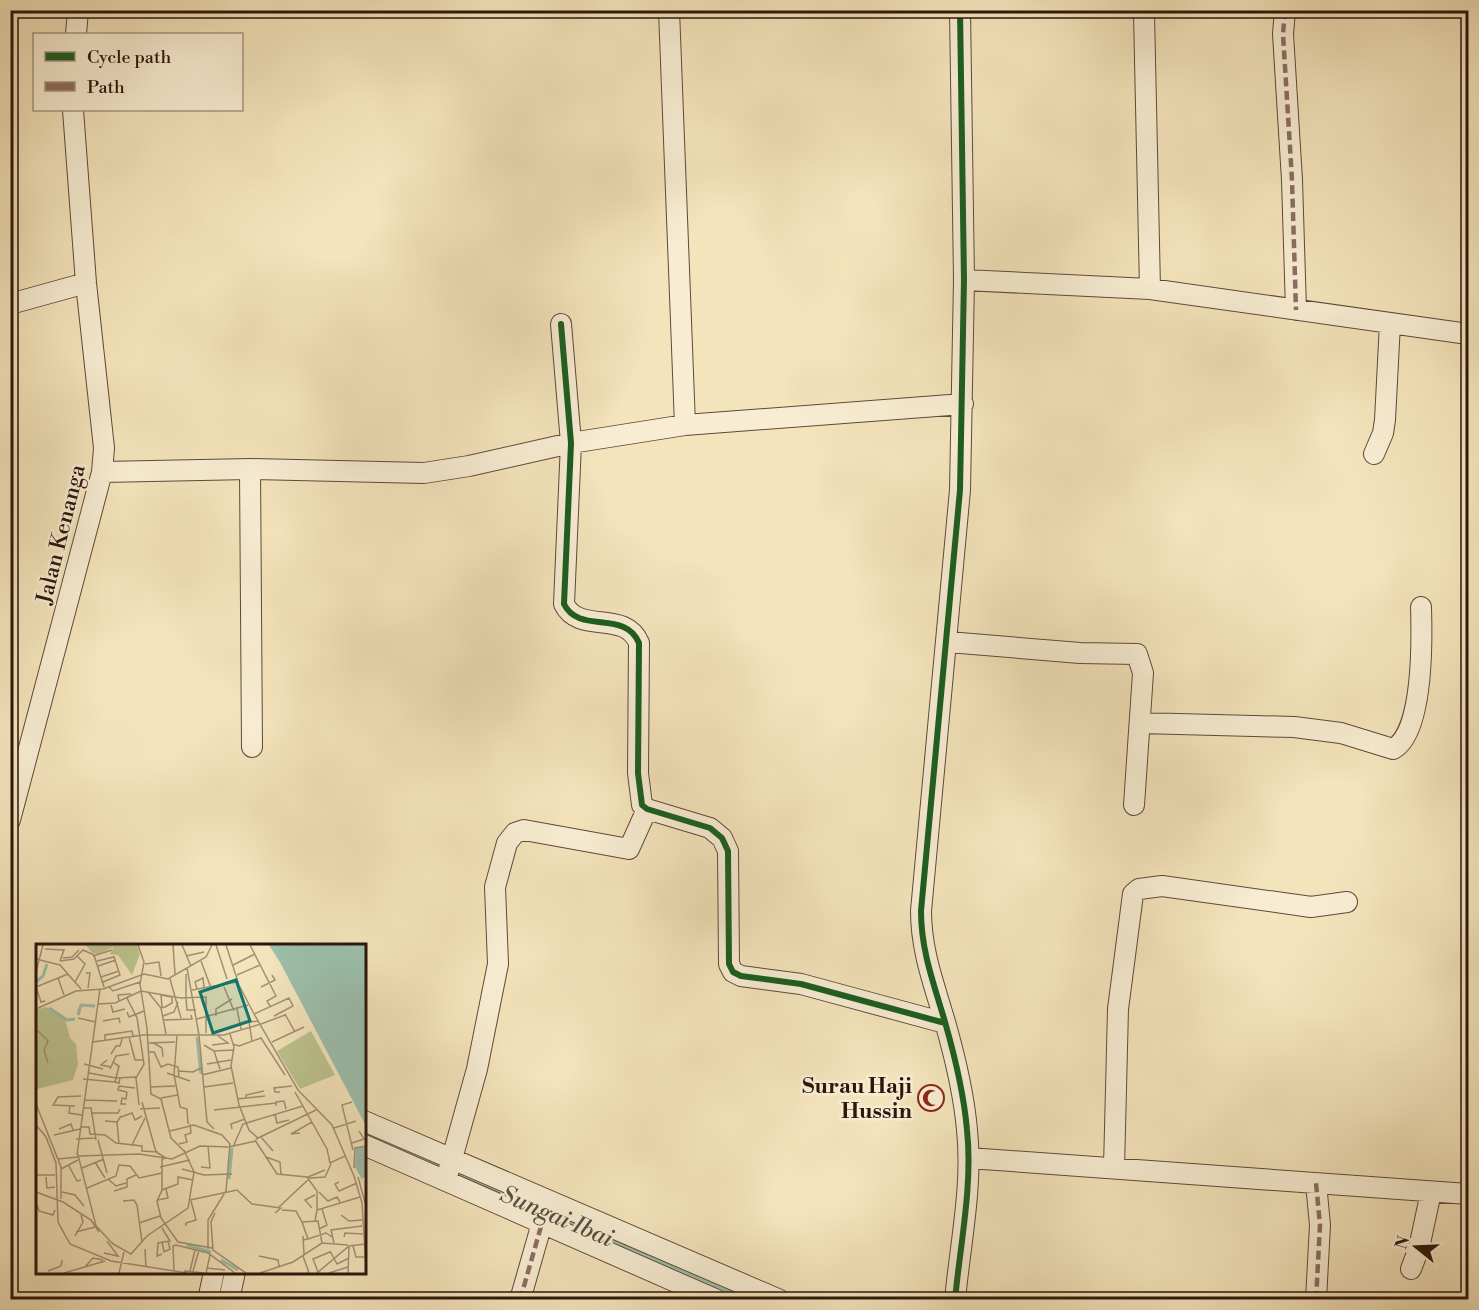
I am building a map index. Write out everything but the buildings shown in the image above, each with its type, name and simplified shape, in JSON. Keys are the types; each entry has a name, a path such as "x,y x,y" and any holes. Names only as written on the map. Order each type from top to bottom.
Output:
{"street":[{"path":"76,33 78,10"},
{"path":"669,10 685,425"},
{"path":"955,1299 969,1158 967,1129 945,1023 921,939 921,911 948,642 960,490 964,280 960,10"},
{"path":"1285,10 1283,34 1292,180 1296,310"},
{"path":"1144,13 1150,289"},
{"name":"Jalan Kenanga","path":"10,820 102,472 104,448 86,283 73,111"},
{"path":"964,280 1150,289 1468,334"},
{"path":"10,304 86,283"},
{"path":"1374,454 1383,433 1385,420 1390,323"},
{"path":"561,324 571,443 564,604 568,613 576,618 628,627 635,633 639,643 638,773 642,805 647,809 710,828 722,838 728,851 729,964 733,972 741,976 801,984 945,1023"},
{"path":"102,472 250,469 424,473 469,466 571,443 685,425 963,404"},
{"path":"250,469 252,747"},
{"path":"1140,723 1294,727 1341,733 1393,749 1400,746 1410,728 1414,708 1422,643 1421,607"},
{"path":"948,642 1080,653 1137,654 1143,673 1134,805"},
{"path":"450,1168 477,1069 498,964 495,887 507,843 515,833 524,830 629,849 647,809"},
{"path":"1114,1168 1118,1009 1133,894 1139,889 1162,886 1311,907 1347,902"},
{"path":"366,1122 542,1222 733,1293 780,1299"},
{"path":"366,1146 450,1168 733,1293"},
{"path":"969,1158 1468,1194"},
{"path":"1316,1183 1320,1225 1316,1299"},
{"path":"1411,1269 1419,1248 1431,1192"},
{"path":"520,1299 542,1222"},
{"path":"208,1299 214,1274"},
{"path":"229,1299 235,1274"}],"waterway":[{"name":"Sungai Ibai","path":"366,1134 749,1300"}],"marked path":[{"path":"1285,10 1283,34 1292,180 1296,310"},
{"path":"1316,1183 1320,1225 1316,1300"},
{"path":"520,1300 542,1223"}],"cycle path":[{"path":"955,1300 967,1193 967,1130 956,1062 923,940 921,911 960,490 964,280 960,10"},
{"path":"561,324 571,443 564,604 571,613 580,618 623,627 632,633 639,643 638,773 642,805 647,809 710,828 722,838 728,851 729,964 733,972 741,976 801,984 945,1023"}],"place":[{"name":"Surau Haji Hussin","path":"931,1098"}]}
